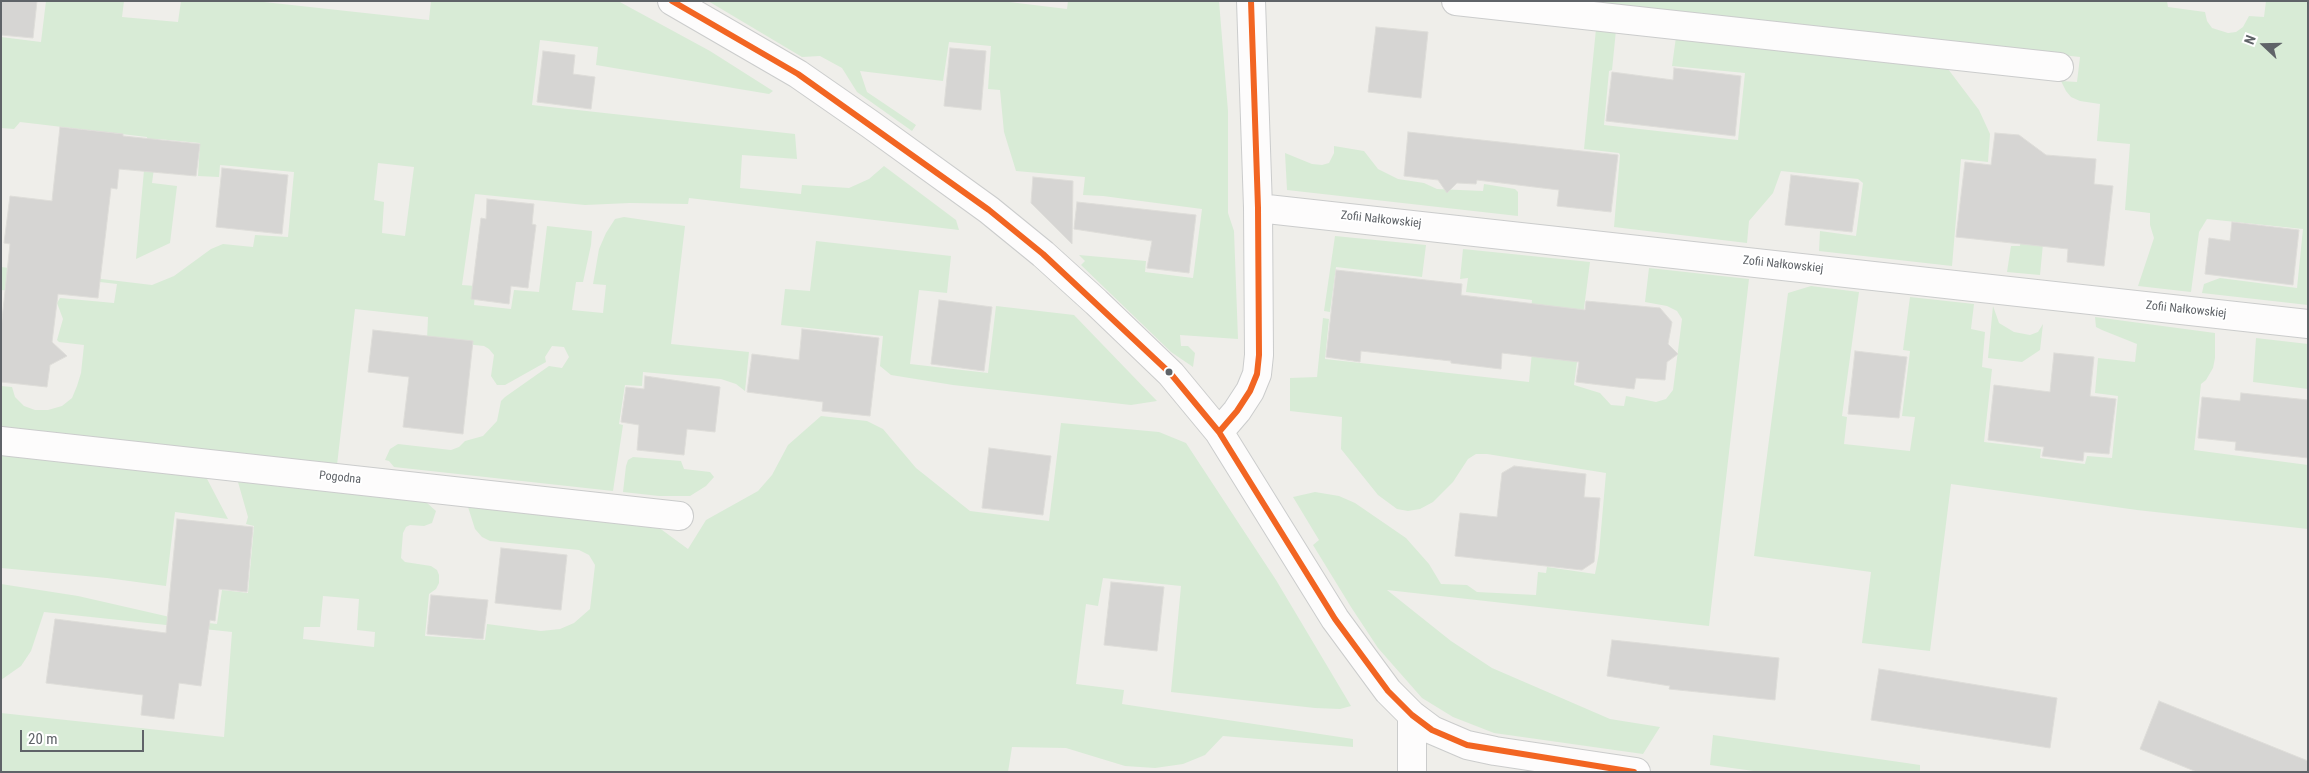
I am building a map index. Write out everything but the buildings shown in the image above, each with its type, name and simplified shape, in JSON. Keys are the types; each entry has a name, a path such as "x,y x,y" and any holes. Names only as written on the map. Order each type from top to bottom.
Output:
{"street":[{"path":"672,1 798,74 878,129 989,210 1043,254 1171,374 1219,432 1351,641 1396,701 1412,715 1432,730 1452,740 1479,748 1636,772"},
{"path":"1219,432 1250,391 1257,374 1259,355 1258,208 1251,1"},
{"path":"1456,1 2059,67"},
{"name":"Zofii Nałkowskiej","path":"1258,208 2308,324"},
{"name":"Pogodna","path":"1,442 679,516"},
{"path":"1412,715 1412,772"},
{"path":"1494,772 1517,755"}],"green space":[{"path":"46,1 124,1 122,17 178,22 181,1 255,1 429,20 431,1 618,1 710,51 773,91 769,94 596,65 598,47 540,40 532,105 795,134 797,159 742,155 740,188 801,194 802,185 849,188 869,179 884,166 956,220 959,230 689,198 688,204 630,203 585,205 475,194 462,285 476,286 474,305 511,309 514,290 539,292 547,226 592,231 583,282 576,282 572,310 603,313 606,285 593,284 599,249 615,219 624,217 685,226 671,344 749,352 745,391 736,384 721,379 643,372 642,386 625,385 619,424 623,425 613,491 394,467 389,461 385,460 390,449 398,444 451,450 459,447 465,441 483,436 497,421 501,401 505,397 549,366 562,368 569,357 564,347 552,346 545,357 546,362 505,385 497,385 491,376 494,355 484,346 427,340 428,317 355,309 337,465 1,430 1,386 12,387 15,397 24,406 35,410 48,410 62,406 72,398 81,373 84,345 59,342 57,340 63,319 57,303 60,298 114,303 117,284 83,280 51,293 1,290 1,267 152,285 174,276 211,249 223,244 253,247 255,235 288,237 294,172 220,165 219,177 198,176 200,143 158,139 152,183 177,186 170,243 136,259 147,137 20,122 14,129 1,128 1,37 41,42","holes":["378,163 414,167 405,236 382,233 384,202 374,200"]},
{"path":"708,1 1001,1 1067,9 1068,1 1219,1 1228,111 1228,213 1234,231 1238,339 1180,335 1181,346 1188,346 1195,353 1193,367 1171,352 1081,265 1085,261 1079,255 1146,261 1145,272 1193,278 1202,209 1083,195 1085,177 1016,171 1004,132 1000,90 988,89 991,46 949,42 943,81 860,71 867,92 916,125 912,131 857,92 842,68 820,56 802,57"},
{"path":"1582,1 2167,1 2168,7 2205,12 2207,21 2212,28 2228,33 2236,32 2243,27 2249,16 2264,17 2266,1 2308,1 2308,305 2202,293 2204,284 2220,278 2297,288 2303,229 2207,219 2199,232 2191,292 2138,286 2154,238 2150,225 2150,213 2125,210 2130,144 2097,141 2100,104 2080,101 2071,97 2061,81 2077,82 2080,57"},
{"path":"1596,29 1616,30 1612,70 1609,71 1604,125 1738,140 1745,73 1672,66 1676,37 1948,69 1979,110 1990,134 1988,162 1961,159 1952,266 1819,251 1820,231 1856,236 1863,183 1858,179 1781,171 1773,193 1749,221 1747,243 1614,227 1620,155 1619,153 1584,149"},
{"path":"1334,146 1364,151 1378,169 1398,179 1424,183 1437,189 1483,191 1484,184 1515,189 1518,192 1518,216 1287,190 1285,153 1312,164 1322,165 1329,163 1334,153"},
{"path":"2024,199 2047,202 2040,275 2007,272 2011,246 2020,246"},
{"path":"1335,236 1426,245 1422,277 1336,267 1330,312 1324,311"},
{"path":"816,241 951,256 947,293 919,290 910,364 988,373 996,306 1074,315 1157,401 1131,405 953,385 891,375 880,366 883,336 781,325 785,289 810,291"},
{"path":"1463,249 1590,262 1574,385 1600,393 1611,405 1624,406 1626,396 1656,402 1666,399 1673,390 1682,319 1677,311 1667,306 1645,302 1649,268 1749,279 1709,626 1387,590 1451,641 1492,668 1610,719 1660,727 1643,754 1494,733 1453,717 1422,698 1378,648 1351,607 1313,545 1319,540 1293,497 1315,492 1339,496 1355,503 1406,538 1429,564 1441,584 1467,585 1477,592 1536,595 1538,572 1546,573 1547,567 1595,574 1599,553 1606,473 1487,454 1476,454 1468,459 1453,482 1433,502 1420,509 1408,511 1397,509 1378,495 1341,449 1342,417 1290,411 1290,378 1317,377 1323,318 1329,319 1325,359 1529,382 1533,342 1529,333 1532,300 1466,292 1468,278 1460,279"},
{"path":"1811,286 1859,292 1842,416 1847,417 1844,444 1910,451 1915,417 1902,416 1910,351 1903,350 1910,297 1974,304 1971,329 1985,332 1982,367 1992,369 1984,442 2041,449 2040,458 2085,464 2087,456 2112,458 2118,396 2095,393 2098,358 2135,362 2137,344 2096,327 2095,317 2215,333 2213,368 2206,380 2201,384 2194,450 2308,465 2308,529 2137,510 1951,484 1930,651 1862,643 1871,572 1754,556 1788,293"},
{"path":"1993,306 1999,323 2014,332 2030,335 2038,332 2043,324 2040,350 2022,362 1988,358"},
{"path":"2256,338 2308,344 2308,389 2253,382"},
{"path":"821,416 867,421 883,429 916,468 970,511 1049,521 1061,423 1159,432 1186,443 1276,580 1351,706 1340,709 1315,708 1171,692 1181,586 1103,578 1098,606 1086,604 1076,684 1124,690 1122,704 1353,739 1353,747 1223,736 1205,755 1183,764 1155,768 1125,766 1066,748 1012,747 1008,772 1,772 1,713 224,737 232,632 44,612 31,651 21,666 1,680 1,584 78,596 183,620 217,624 222,590 248,593 254,526 246,524 248,517 238,482 426,502 436,511 432,523 424,526 410,525 406,527 403,533 401,558 405,562 431,566 437,570 439,575 439,583 436,589 429,594 425,636 485,640 487,624 541,631 560,629 574,623 590,609 595,565 589,555 579,550 490,541 482,537 475,529 468,507 658,527 688,549 706,520 758,491 772,475 788,445","holes":["323,596 359,599 357,630 375,632 374,647 303,639 304,627 320,627"]},
{"path":"1,454 205,475 228,519 175,512 166,586 107,578 1,568"},
{"path":"633,457 681,461 684,469 710,472 714,477 706,486 690,496 659,496 623,492 626,466 628,460"},
{"path":"1713,735 1920,765 1920,772 1761,772 1710,765"}],"transit line":[{"path":"672,1 798,74 989,210 1043,254 1171,374 1219,432 1335,619 1388,691 1412,715 1432,730 1467,745 1634,772"},
{"path":"1219,432 1237,411 1250,391 1257,374 1259,355 1258,208 1251,1"}]}
